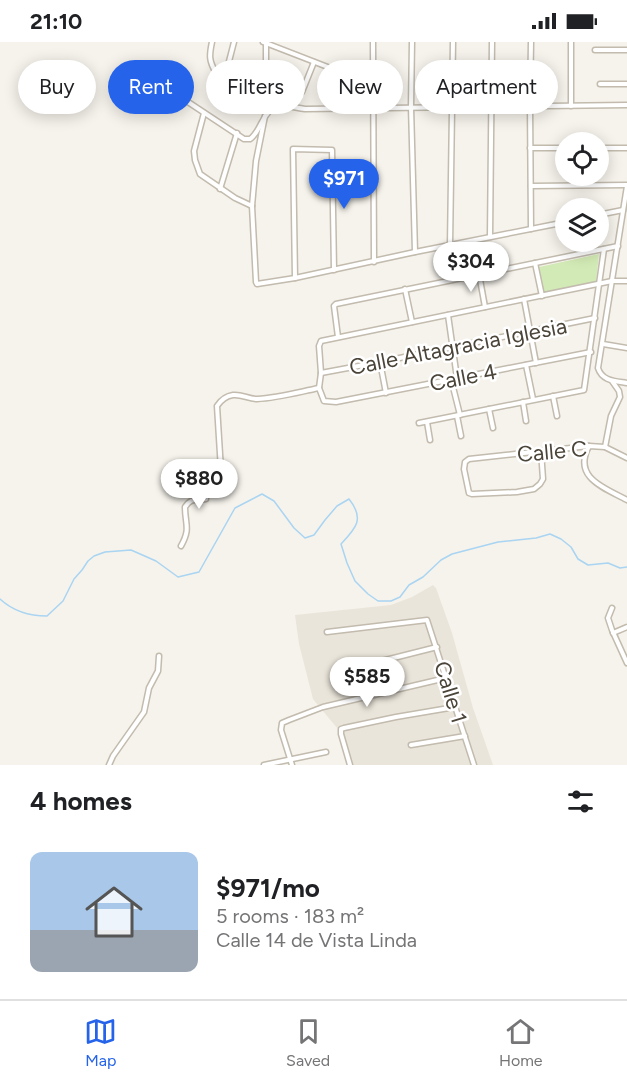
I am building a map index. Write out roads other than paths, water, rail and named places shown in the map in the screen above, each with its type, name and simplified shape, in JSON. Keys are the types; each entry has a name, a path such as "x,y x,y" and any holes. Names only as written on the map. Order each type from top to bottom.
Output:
{"street":[{"path":"212,42 210,59 216,73 222,76 225,76 234,42"},
{"path":"373,42 373,60"},
{"path":"412,42 411,107 415,252"},
{"path":"453,42 453,60"},
{"path":"492,42 492,60"},
{"path":"531,42 531,60"},
{"path":"571,42 571,106"},
{"path":"265,60 264,43 317,63"},
{"path":"595,50 627,50"},
{"path":"305,84 314,62"},
{"path":"600,84 627,84"},
{"path":"558,106 627,105"},
{"path":"194,106 244,139 253,137 267,111 277,106 317,109"},
{"path":"403,107 415,107"},
{"path":"204,112 194,151 200,174 220,189 252,206"},
{"path":"373,114 374,262"},
{"path":"450,245 453,114"},
{"path":"490,237 492,114"},
{"path":"530,114 531,229"},
{"path":"265,116 256,161 252,206 257,284 555,224"},
{"path":"220,189 237,133"},
{"path":"530,148 555,148"},
{"path":"609,148 627,148"},
{"path":"296,278 293,149 332,150 334,270"},
{"path":"531,186 627,185 598,368 600,374 612,381 627,383"},
{"path":"609,213 623,210"},
{"path":"621,225 627,225"},
{"path":"609,248 618,246"},
{"path":"338,337 334,306 336,304 589,252"},
{"path":"419,423 585,390 604,252"},
{"path":"535,263 542,296"},
{"path":"478,274 485,307"},
{"path":"181,546 188,529 185,507 189,501 206,499 206,477 221,470 218,406 221,401 231,395 242,395 251,399 266,398 319,388 321,373 319,342 612,281 627,281"},
{"path":"405,290 412,322"},
{"path":"524,300 536,363"},
{"path":"448,315 457,378"},
{"name":"Calle Altagracia Iglesia","path":"321,373 595,318"},
{"path":"603,344 627,348"},
{"name":"Calle 4","path":"319,388 324,400 336,402 591,352"},
{"path":"380,362 386,393"},
{"path":"526,365 533,400"},
{"path":"452,380 461,436"},
{"path":"605,447 611,416 620,397 612,381"},
{"path":"553,396 557,416"},
{"path":"522,402 526,421"},
{"path":"489,409 493,428"},
{"path":"426,422 430,440"},
{"path":"590,446 584,462 589,477 627,500"},
{"name":"Calle C","path":"541,450 543,479 534,489 517,492 469,493 464,469 465,462 469,459 541,450 590,446 605,447 626,457"},
{"path":"626,457 627,451"},
{"path":"612,608 608,618 613,633 625,653 627,663"},
{"name":"Calle 1","path":"327,632 427,620 474,765"},
{"path":"613,633 627,627"},
{"path":"342,671 437,648"},
{"path":"109,765 144,712 149,688 158,671 159,656"},
{"path":"291,763 281,730 282,723 323,706 446,678"},
{"path":"350,765 341,729 455,706"},
{"path":"411,746 465,736"},
{"path":"264,765 291,763 326,752"}],"waterway":[{"path":"0,599 10,607 22,612 47,616 63,601 74,579 88,561 105,552 131,550 156,561 178,577 199,572 235,508 262,494 274,501 294,528 305,538 314,535 337,506 349,499 357,512 357,523 341,544 355,581 378,601 391,601 400,597 409,585 452,554 498,542 536,538 550,534 571,547 578,559 588,565 608,563 620,568 627,567"}]}
